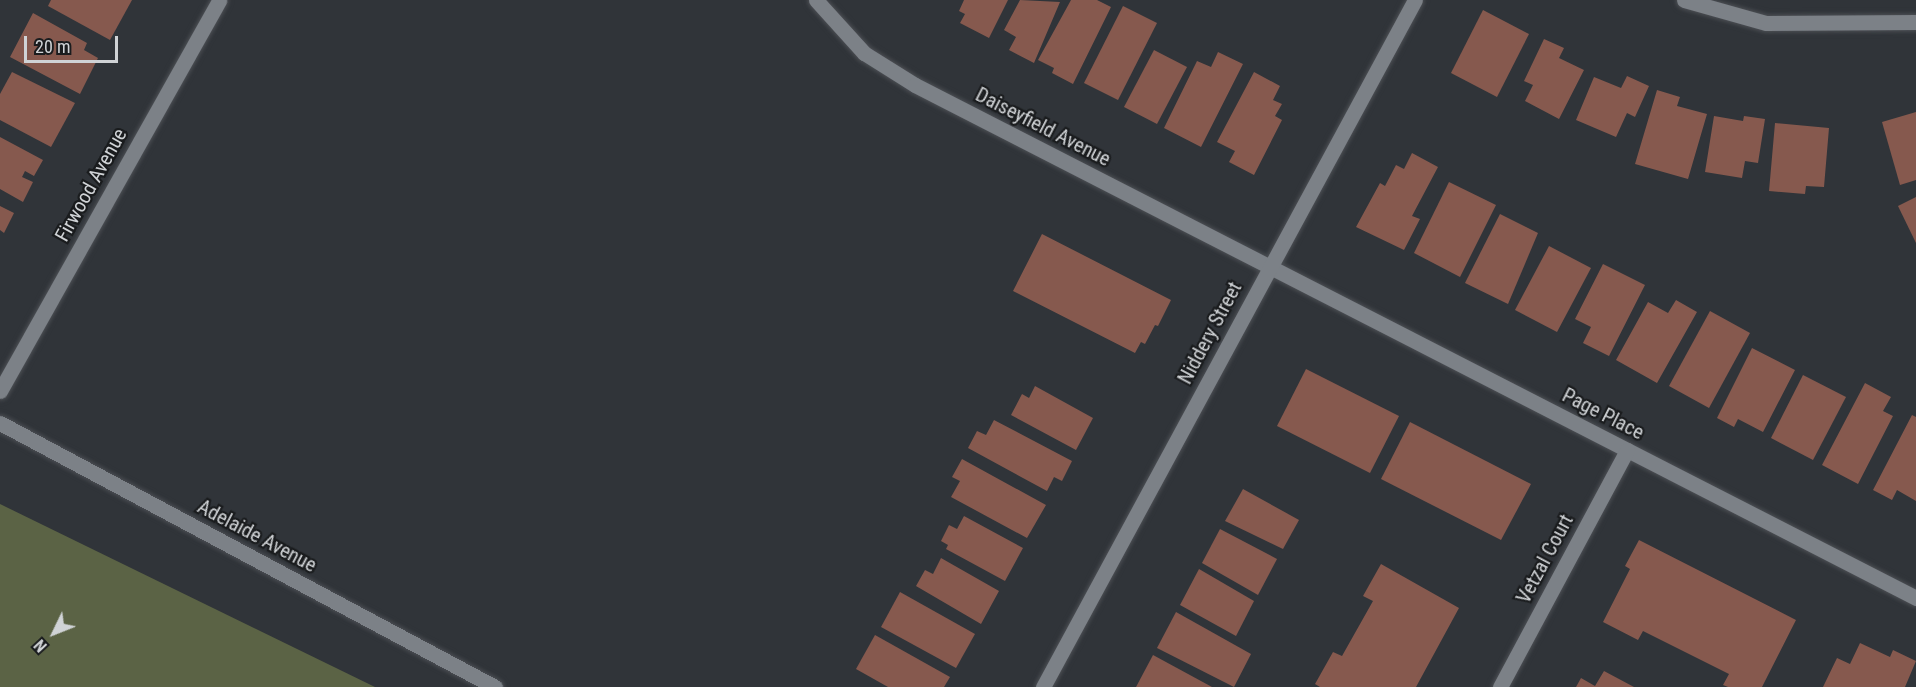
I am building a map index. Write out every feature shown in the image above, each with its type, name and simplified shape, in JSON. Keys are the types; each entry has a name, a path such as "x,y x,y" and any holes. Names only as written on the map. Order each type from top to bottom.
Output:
{"street":[{"name":"Firwood Avenue","path":"0,391 219,0"},
{"name":"Daiseyfield Avenue","path":"816,0 864,53 915,86 1270,267"},
{"name":"Niddery Street","path":"1043,687 1415,0"},
{"path":"1684,0 1766,23 1916,22"},
{"name":"Page Place","path":"1270,267 1916,598"},
{"name":"Adelaide Avenue","path":"0,423 495,687"},
{"name":"Vetzal Court","path":"1500,687 1627,450"}],"green space":[{"path":"0,504 375,687 0,687"}],"building":[{"path":"51,0 132,0 110,40 48,6"},
{"path":"964,0 1008,0 989,38 960,23 965,14 959,11"},
{"path":"1020,0 1060,2 1034,63 1009,50 1016,37 1004,30"},
{"path":"1071,0 1097,0 1111,7 1073,84 1052,73 1054,68 1038,60"},
{"path":"1123,6 1157,23 1118,100 1084,83"},
{"path":"1483,10 1529,34 1497,97 1451,73"},
{"path":"33,13 87,43 84,50 98,58 80,94 10,57"},
{"path":"1544,39 1564,48 1559,58 1584,70 1559,119 1525,101 1533,85 1524,81"},
{"path":"1154,50 1187,67 1157,124 1124,107"},
{"path":"1218,52 1243,64 1201,147 1164,128 1197,61 1211,67"},
{"path":"12,72 75,103 51,147 0,120 0,94"},
{"path":"1254,72 1280,86 1273,100 1282,104 1275,116 1282,120 1254,175 1229,162 1235,151 1217,142"},
{"path":"1627,76 1649,86 1635,117 1627,113 1616,137 1576,120 1594,77 1621,88"},
{"path":"1657,90 1680,97 1677,106 1707,114 1688,179 1635,164"},
{"path":"1916,112 1916,180 1900,185 1882,122"},
{"path":"1714,116 1743,121 1744,116 1765,119 1758,163 1745,161 1742,178 1705,172"},
{"path":"1775,123 1829,128 1824,187 1806,186 1805,194 1769,191"},
{"path":"0,137 43,160 34,176 25,171 22,177 33,182 23,202 0,189"},
{"path":"1412,153 1438,167 1412,216 1420,219 1404,250 1356,227 1380,183 1385,186 1396,165 1404,169"},
{"path":"1449,182 1496,205 1460,277 1414,253"},
{"path":"1916,197 1916,243 1898,206"},
{"path":"0,206 14,213 4,233 0,230"},
{"path":"1500,214 1538,233 1508,304 1465,283"},
{"path":"1042,234 1171,300 1158,326 1155,325 1145,344 1141,342 1135,353 1013,291"},
{"path":"1549,246 1591,268 1557,332 1515,310"},
{"path":"1603,264 1645,285 1609,356 1583,343 1591,327 1575,319"},
{"path":"1676,300 1697,312 1657,383 1616,360 1648,302 1668,313"},
{"path":"1710,311 1750,333 1709,408 1669,386"},
{"path":"1752,348 1795,370 1763,432 1738,419 1734,427 1717,418"},
{"path":"1306,369 1399,416 1370,473 1277,426"},
{"path":"1803,375 1846,397 1813,460 1771,438"},
{"path":"1865,383 1891,397 1883,411 1893,416 1858,484 1822,465"},
{"path":"1035,386 1093,418 1076,450 1011,415 1022,394 1029,398"},
{"path":"1912,415 1916,417 1916,501 1897,490 1892,500 1873,490"},
{"path":"994,420 1072,461 1062,481 1054,477 1047,491 968,448 977,431 986,435"},
{"path":"1410,422 1531,484 1501,540 1381,479"},
{"path":"962,459 1046,505 1027,538 951,497 960,481 952,477"},
{"path":"1243,489 1299,520 1283,549 1225,521"},
{"path":"964,516 1023,548 1005,581 946,549 948,545 941,541 949,525 957,529"},
{"path":"1220,529 1277,559 1258,595 1202,563"},
{"path":"1639,540 1796,620 1762,687 1723,685 1729,674 1643,631 1638,640 1603,622 1630,569 1625,566"},
{"path":"941,558 999,591 981,624 916,586 925,570 933,574"},
{"path":"1381,564 1459,608 1416,687 1320,687 1315,684 1333,652 1342,656 1373,601 1363,596"},
{"path":"1199,569 1254,601 1236,636 1180,605"},
{"path":"900,592 975,634 956,668 881,627"},
{"path":"1176,612 1251,654 1234,687 1157,648"},
{"path":"875,635 950,677 944,687 888,687 856,669"},
{"path":"1860,643 1890,657 1893,650 1916,661 1905,687 1823,687 1837,658 1850,664"},
{"path":"1153,655 1212,687 1136,687"},
{"path":"1604,671 1634,687 1576,687 1581,678 1595,686"}]}
